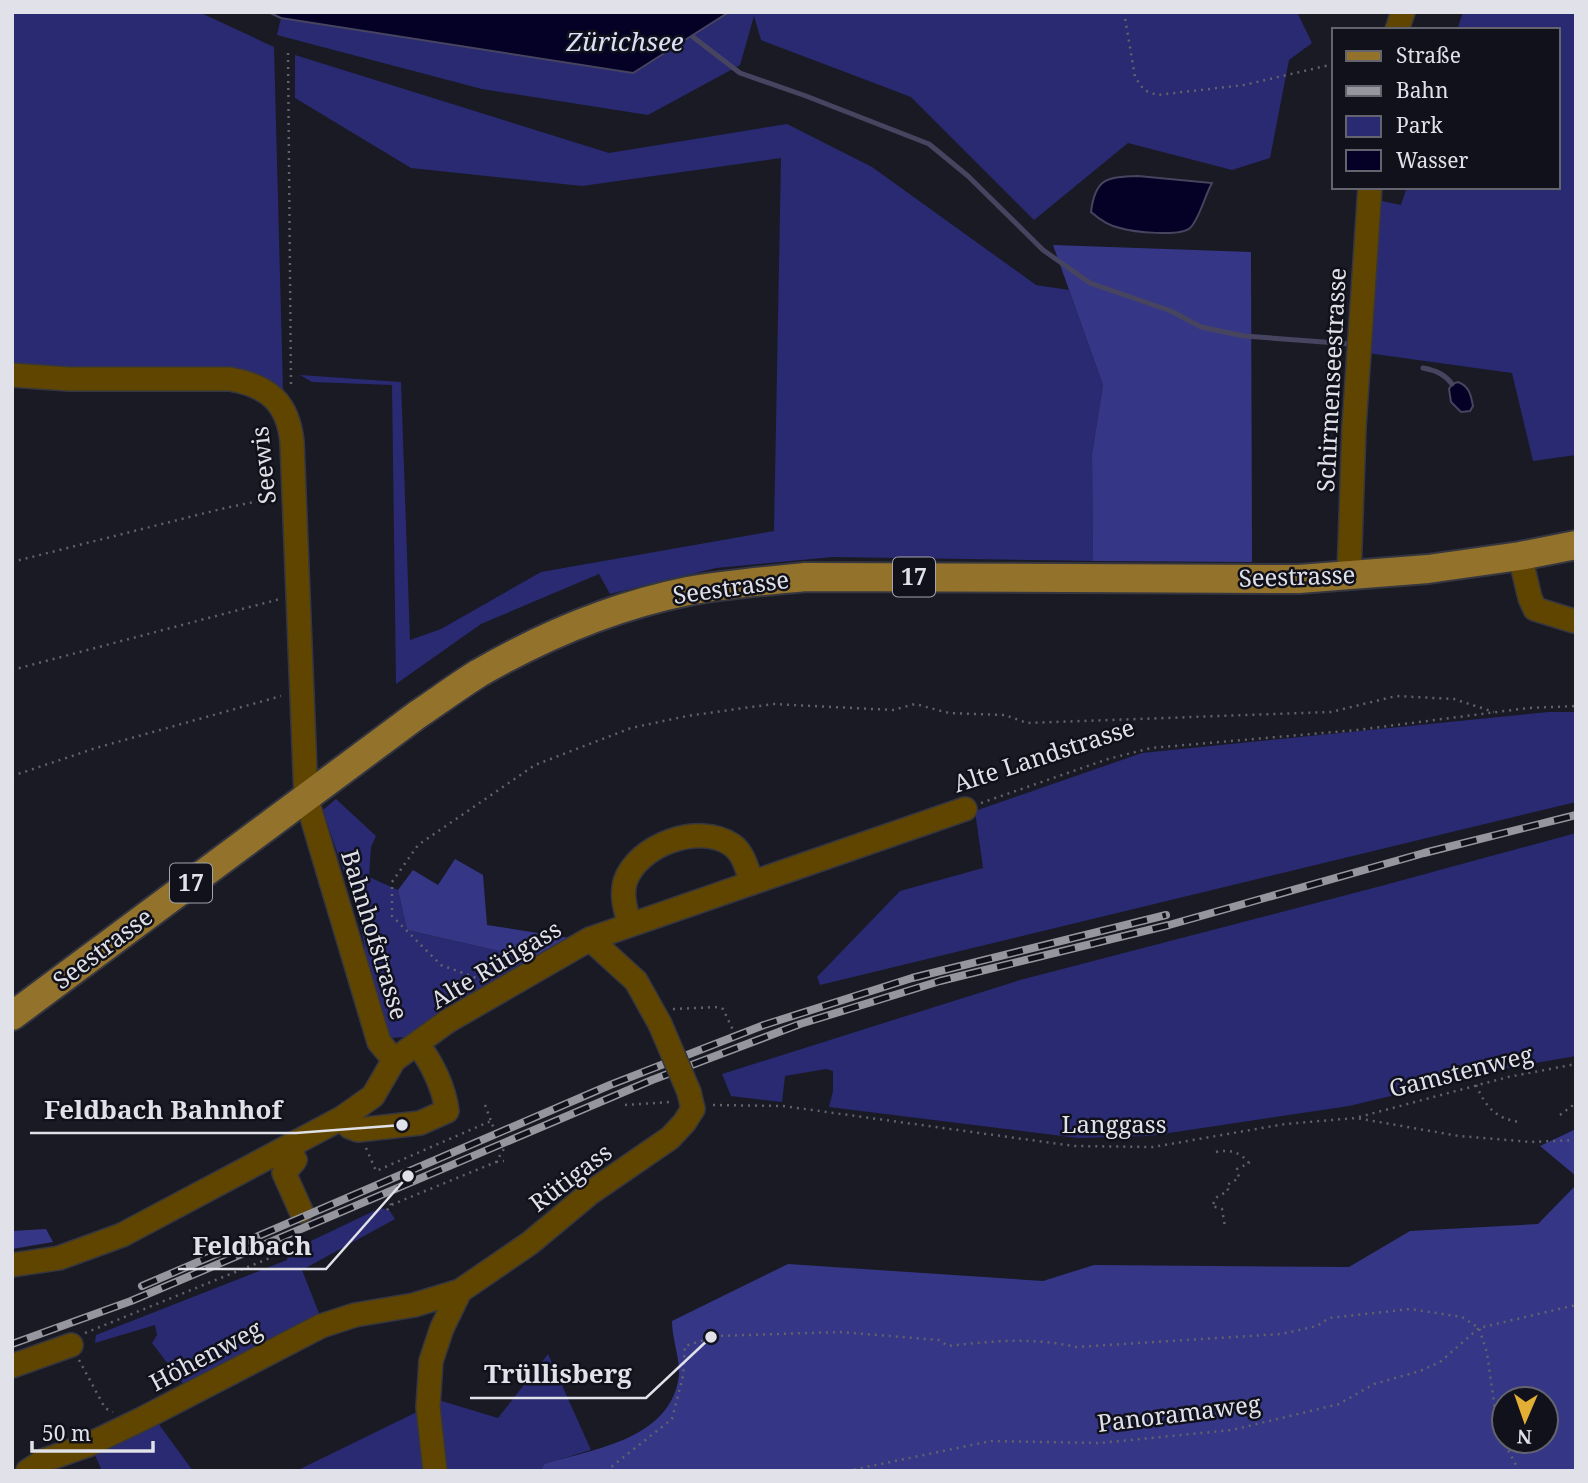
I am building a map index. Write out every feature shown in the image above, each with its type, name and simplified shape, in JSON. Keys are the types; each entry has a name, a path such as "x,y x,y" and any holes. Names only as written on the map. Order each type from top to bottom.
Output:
{"main road":[{"name":"Seestrasse","path":"12,1016 417,715 478,674 527,647 615,612 687,592 804,577 1241,580 1349,576 1428,569 1576,545"}],"street":[{"name":"Schirmenseestrasse","path":"1349,576 1354,427 1370,189"},
{"name":"Seewis","path":"12,375 69,379 230,379 244,381 265,390 280,405 289,421 292,442 306,797"},
{"path":"1520,556 1535,609 1574,621"},
{"name":"Bahnhofstrasse","path":"306,797 379,1042 394,1060"},
{"name":"Alte Landstrasse","path":"590,939 965,809"},
{"path":"630,925 624,901 626,880 638,861 668,841 701,837 732,844 743,859 752,883"},
{"path":"590,939 626,961 636,981 663,1018 684,1101"},
{"name":"Alte Rütigass","path":"394,1060 448,1021 590,939"},
{"path":"12,1265 59,1258 122,1235 288,1147 350,1124 420,1123 447,1111 446,1100 430,1061 417,1044"},
{"path":"350,1124 373,1096 394,1060"},
{"path":"373,1096 404,1117 420,1123"},
{"name":"Rütigass","path":"435,1471 429,1431 428,1385 431,1361 442,1328 460,1291 530,1243 590,1193 662,1144 684,1123 684,1101"},
{"path":"288,1147 295,1160 284,1173 301,1211"},
{"name":"Höhenweg","path":"29,1471 45,1460 88,1445 142,1419 321,1326 378,1309 414,1305 460,1291"},
{"path":"414,1305 442,1328"},
{"path":"12,1366 71,1345"}],"path":[{"path":"1124,12 1135,77 1144,90 1152,94 1170,96 1232,88 1332,64"},
{"path":"288,53 292,329 289,421"},
{"path":"12,562 225,508 294,494"},
{"path":"12,670 297,594"},
{"path":"12,776 96,748 302,691"},
{"path":"483,980 440,965 392,916 392,882 418,845 536,765 631,728 687,716 773,704 893,710 915,704 949,713 1005,715 1027,723 1331,712 1396,696 1454,699 1494,712"},
{"name":"Alte Landstrasse","path":"965,809 1108,759 1151,748 1357,730 1494,712 1576,706"},
{"path":"663,1018 676,1008 718,1007 723,1010 733,1030"},
{"name":"Gamstenweg","path":"1356,1118 1476,1085 1576,1064"},
{"path":"1476,1085 1490,1111 1504,1119 1522,1122"},
{"name":"Langgass","path":"625,1105 684,1101 709,1105 783,1106 1074,1146 1153,1147 1285,1124 1356,1118 1459,1136 1531,1142 1576,1140"},
{"path":"1560,1115 1576,1103"},
{"path":"485,1105 494,1129"},
{"path":"350,1124 376,1171 491,1121"},
{"path":"496,1162 505,1147"},
{"path":"1216,1152 1226,1150 1242,1155 1249,1163 1237,1169 1239,1178 1227,1185 1228,1191 1217,1197 1212,1206 1222,1209 1226,1227"},
{"path":"387,1210 391,1205 504,1161"},
{"path":"388,1197 391,1205"},
{"path":"114,1412 105,1408 71,1345 72,1338 270,1258 281,1250"},
{"name":"Panoramaweg","path":"847,1471 991,1441 1100,1443 1232,1430 1339,1404 1374,1384 1420,1371 1440,1362 1479,1328 1576,1305"},
{"path":"606,1471 672,1419 683,1376 685,1346 717,1336 841,1332 939,1340 948,1346 1016,1340 1048,1341 1076,1347 1281,1334 1317,1326 1329,1318 1410,1309 1462,1317 1479,1328 1487,1353 1498,1431 1519,1471"}],"green space":[{"path":"12,12 199,12 274,47 283,390 244,373 12,366"},
{"path":"287,12 1297,12 1312,43 1289,60 1270,158 1232,170 1128,143 1034,220 911,97 761,40 754,16 740,65 648,115 482,89 277,35 281,18"},
{"path":"1463,12 1576,12 1576,455 1533,461 1512,373 1367,353 1377,200 1401,205 1406,189 1560,189 1560,28 1458,28"},
{"path":"295,55 609,153 787,124 872,167 1036,285 1069,290 1103,385 1092,454 1093,561 833,557 716,568 610,594 599,574 481,624 396,684 392,385 312,382 300,375 401,382 410,640 441,629 541,572 774,531 781,158 582,186 411,168 295,98"},
{"path":"1548,712 1576,712 1576,802 820,985 817,977 900,891 983,868 975,811 1142,753"},
{"path":"336,799 376,836 371,847 369,877 398,890 407,930 538,960 406,1037 390,1038 377,1012 360,924 323,810"},
{"path":"1576,833 1576,1056 1513,1067 1349,1106 1149,1136 1078,1138 829,1107 833,1091 833,1071 826,1069 785,1076 782,1102 731,1096 722,1074 1020,980"},
{"path":"380,1208 389,1210 395,1219 302,1270 322,1321 187,1389 152,1343 157,1335 155,1325 95,1343 96,1335 287,1260 288,1252"},
{"path":"548,1354 591,1450 544,1464 541,1471 296,1471 423,1409 435,1399 498,1418"},
{"path":"155,1419 193,1471 102,1471 95,1455 97,1448"}],"shaded area":[{"path":"1053,245 1251,252 1252,562 1093,561 1092,454 1103,385"},
{"path":"455,859 483,875 487,925 576,939 538,960 407,930 398,890 413,870 438,885"},
{"path":"1576,1129 1576,1176 1540,1146"},
{"path":"1576,1185 1576,1471 541,1471 544,1464 628,1438 662,1414 673,1397 679,1375 672,1321 788,1264 1043,1281 1094,1265 1349,1267 1410,1231 1538,1224"},
{"path":"46,1229 53,1242 12,1249 12,1231"}],"water":[{"name":"Zürichsee","path":"268,12 729,12 633,73 281,18"},
{"path":"1138,176 1212,183 1196,219 1185,231 1156,233 1126,230 1108,224 1091,212 1096,192 1104,182 1118,177"},
{"path":"1458,382 1467,388 1470,395 1473,406 1470,411 1461,412 1451,402 1449,389 1452,384"}],"waterway":[{"path":"693,37 740,73 929,144 968,176 1043,250 1090,283 1171,311 1201,327 1244,336 1350,344"},
{"path":"1423,368 1439,373 1452,384"}],"railway":[{"path":"12,1344 131,1301 652,1080 800,1024 940,981 1169,925 1424,853 1576,815"},
{"path":"142,1286 610,1085 764,1025 912,978 1166,915"}],"place":[{"name":"Feldbach Bahnhof","path":"402,1125"},
{"name":"Feldbach","path":"408,1176"},
{"name":"Trüllisberg","path":"711,1337"}]}
